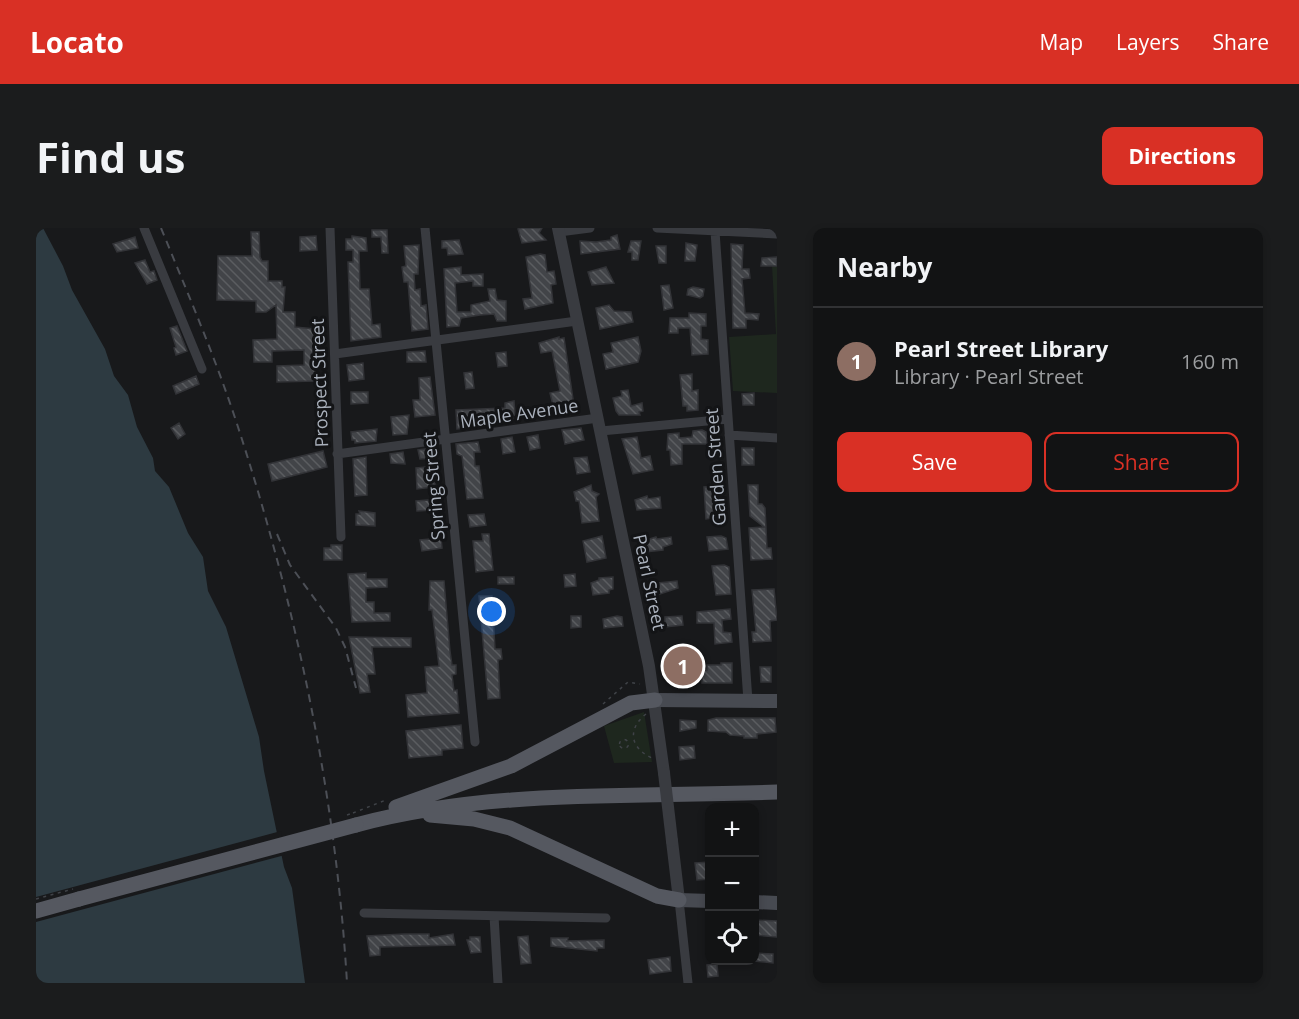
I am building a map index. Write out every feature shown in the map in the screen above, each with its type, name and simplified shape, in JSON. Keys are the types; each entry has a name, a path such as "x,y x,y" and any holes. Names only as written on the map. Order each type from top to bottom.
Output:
{"main road":[{"path":"36,911 384,812 528,758 631,703 655,700 777,701"},
{"path":"358,820 464,804 543,796 754,793 777,795"},
{"path":"412,812 474,819 510,828 657,896 705,901"},
{"path":"759,902 777,903"}],"street":[{"path":"144,228 202,369"},
{"name":"Prospect Street","path":"330,228 341,537"},
{"name":"Spring Street","path":"425,228 476,742"},
{"path":"559,230 590,228"},
{"path":"657,228 777,234"},
{"name":"Pearl Street","path":"559,230 655,700 688,983"},
{"name":"Garden Street","path":"715,231 748,701"},
{"path":"335,354 577,321"},
{"name":"Maple Avenue","path":"337,454 446,439 599,425 728,419"},
{"path":"729,435 777,438"},
{"path":"364,913 606,918"},
{"path":"495,916 498,983"}],"path":[{"path":"596,710 628,682 643,684"},
{"path":"647,714 634,727 633,743 638,750 652,758"},
{"path":"628,743 633,743"},
{"path":"358,820 388,799"}],"shaded area":[{"path":"36,228 43,228 63,266 72,290 105,349 114,376 128,395 137,427 153,458 155,471 169,487 188,533 203,557 208,591 226,627 259,737 284,867 292,888 305,983 36,983"},
{"path":"772,266 777,267 777,393 733,391 729,337 776,334"},
{"path":"644,712 652,762 614,763 604,726"}],"pier":[{"path":"281,831 285,855 36,922 36,897"}],"building":[{"path":"542,228 539,233 546,240 522,243 518,229"},
{"path":"372,230 387,230 388,253 382,253 381,237 372,237"},
{"path":"251,232 259,232 260,257 262,261 268,261 268,281 282,281 282,287 285,287 283,312 295,312 295,327 315,329 315,381 277,382 277,366 304,365 304,350 272,351 272,362 254,362 253,340 277,339 276,305 266,312 256,312 256,301 217,300 218,256 252,256"},
{"path":"617,235 620,249 581,254 580,241 611,240 611,237"},
{"path":"316,236 317,250 300,251 300,237"},
{"path":"352,236 366,238 367,251 359,251 360,289 369,289 372,325 380,324 381,337 351,341 348,262 353,262 353,250 346,250 346,239 352,239"},
{"path":"135,237 138,248 117,252 113,244"},
{"path":"459,240 463,254 448,255 447,248 442,248 442,241"},
{"path":"631,241 641,241 638,260 632,260 632,252 628,252"},
{"path":"686,243 697,245 695,261 685,261"},
{"path":"731,244 743,245 742,269 749,269 750,278 742,279 745,313 759,314 758,320 746,319 746,328 733,328"},
{"path":"419,245 418,274 414,274 415,290 420,289 421,306 426,305 428,329 412,331 408,282 404,282 402,267 406,266 404,246"},
{"path":"656,246 666,246 666,263 659,263"},
{"path":"545,255 547,272 554,271 556,284 551,285 553,303 525,309 523,299 532,298 526,257"},
{"path":"777,257 777,266 761,266 762,258"},
{"path":"145,260 150,272 154,271 157,280 147,284 135,263"},
{"path":"461,267 461,275 483,274 483,286 473,286 473,281 455,283 457,312 471,312 471,305 490,301 488,289 495,289 497,300 506,301 506,321 497,321 494,314 480,315 461,318 459,326 447,327 444,269"},
{"path":"606,267 614,283 592,285 588,272"},
{"path":"669,285 673,308 664,310 661,286"},
{"path":"693,287 704,289 703,296 700,298 687,295 688,289"},
{"path":"609,305 614,311 631,312 633,322 600,329 596,308"},
{"path":"689,313 706,314 706,326 701,326 701,339 708,340 708,354 692,355 690,328 678,328 678,333 669,333 670,318 689,318"},
{"path":"177,326 187,351 176,355 170,328"},
{"path":"559,337 559,339 564,338 574,406 564,408 563,403 553,405 550,393 560,391 552,351 541,353 539,343"},
{"path":"638,337 641,351 638,362 606,369 603,354 613,352 611,343"},
{"path":"425,351 426,362 407,362 407,352"},
{"path":"506,352 507,366 498,367 496,353"},
{"path":"363,363 364,379 349,381 347,365"},
{"path":"472,372 474,388 466,389 464,373"},
{"path":"692,374 692,391 698,390 698,410 687,411 687,406 683,406 680,375"},
{"path":"196,376 199,384 176,394 173,386"},
{"path":"430,377 435,415 415,417 413,400 420,400 419,378"},
{"path":"628,390 631,406 642,403 643,411 639,412 640,415 619,415 616,411 613,398 622,396 621,391"},
{"path":"351,392 368,392 368,403 351,404"},
{"path":"754,393 754,405 743,405 742,394"},
{"path":"514,401 515,415 512,415 513,418 488,421 488,425 482,426 481,422 471,423 464,428 457,429 456,410 505,408 505,403"},
{"path":"409,415 407,434 393,435 391,417"},
{"path":"179,423 185,434 178,439 171,428"},
{"path":"581,428 584,440 565,444 562,430"},
{"path":"377,429 376,441 355,443 355,440 352,440 351,432"},
{"path":"693,431 706,432 707,444 682,444 682,464 671,465 670,450 667,450 668,434 679,433 679,438 692,437"},
{"path":"538,435 540,448 530,450 527,437"},
{"path":"512,437 515,452 503,454 501,439"},
{"path":"637,437 641,458 650,456 653,470 633,474 622,439"},
{"path":"478,442 480,452 474,452 475,466 479,466 483,498 467,499 462,456 457,454 456,444"},
{"path":"432,448 433,458 420,459 418,450"},
{"path":"742,448 754,448 754,465 742,465"},
{"path":"323,451 327,467 272,481 268,464"},
{"path":"403,452 405,464 391,463 390,454"},
{"path":"366,457 367,495 355,496 353,459"},
{"path":"587,457 590,472 577,474 574,458"},
{"path":"426,467 427,478 434,477 435,484 433,487 417,489 416,468"},
{"path":"591,485 592,491 599,494 596,497 599,521 582,523 579,501 576,501 574,492"},
{"path":"748,485 758,485 758,504 762,504 765,508 767,548 771,548 772,559 751,560 749,528 764,527 750,516"},
{"path":"718,486 719,505 724,506 725,516 706,519 704,487"},
{"path":"647,496 648,499 660,497 661,508 637,510 635,500"},
{"path":"416,501 433,502 433,510 417,511"},
{"path":"359,511 375,513 375,526 356,525 356,514 360,514"},
{"path":"484,514 486,525 470,527 468,515"},
{"path":"482,534 489,534 493,570 476,572 473,541 483,541"},
{"path":"602,536 606,558 587,562 583,541"},
{"path":"656,537 657,539 671,537 672,544 663,547 663,550 645,552 643,541"},
{"path":"707,537 726,538 728,549 709,551"},
{"path":"441,538 442,548 422,551 420,540"},
{"path":"331,545 342,545 342,560 324,560 324,548 331,548"},
{"path":"712,566 729,567 731,594 716,595"},
{"path":"366,573 366,579 387,579 387,587 366,588 366,602 374,602 374,613 390,613 390,621 352,622 348,574"},
{"path":"575,574 576,586 565,587 564,575"},
{"path":"498,577 514,577 514,584 498,584"},
{"path":"613,577 613,589 609,590 609,593 593,595 591,583 599,578"},
{"path":"430,581 444,581 452,665 456,665 456,674 452,675 454,691 457,690 459,713 408,717 406,695 427,693 425,667 439,666 432,610 429,610"},
{"path":"677,581 678,588 657,595 658,583"},
{"path":"774,589 777,620 770,621 771,641 753,642 752,632 756,632 752,590"},
{"path":"479,596 492,596 495,649 501,649 502,659 498,660 500,698 488,699"},
{"path":"730,609 731,619 722,620 723,632 731,633 732,642 715,644 714,623 697,623 697,612"},
{"path":"571,616 581,616 581,627 571,628"},
{"path":"682,616 683,625 665,627 665,617"},
{"path":"622,617 623,626 604,628 603,619"},
{"path":"349,637 411,638 411,647 372,647 375,674 367,674 370,692 360,693"},
{"path":"679,653 688,655 693,662 694,669 687,677 678,675 670,663 670,659"},
{"path":"721,663 732,663 732,683 702,683 702,670 707,670 707,665 721,665"},
{"path":"760,667 771,667 771,682 761,682"},
{"path":"775,718 776,732 757,734 757,738 744,738 744,736 730,735 726,732 708,731 708,720"},
{"path":"680,720 696,721 696,728 680,731"},
{"path":"461,725 463,748 442,750 442,755 409,758 406,731"},
{"path":"694,746 695,758 680,760 679,747"},
{"path":"705,862 705,879 697,880 695,863"},
{"path":"759,920 777,921 777,937 759,935"},
{"path":"429,934 429,938 453,934 455,945 380,947 380,955 370,956 367,936"},
{"path":"528,936 531,963 521,964 518,937"},
{"path":"470,937 480,937 481,952 471,953 467,940 470,940"},
{"path":"551,938 568,938 567,941 604,940 604,948 597,948 597,951 551,946"},
{"path":"759,953 773,954 773,963 759,962"},
{"path":"670,957 671,971 650,974 648,960"},
{"path":"707,965 717,965 718,976 708,977"}],"railway":[{"path":"161,228 211,352 238,427 278,563 295,632 323,772 342,912 347,983"},
{"path":"277,534 290,565 336,628 345,647 356,688"}],"place":[{"name":"Pearl Street Library","path":"683,666"}]}
